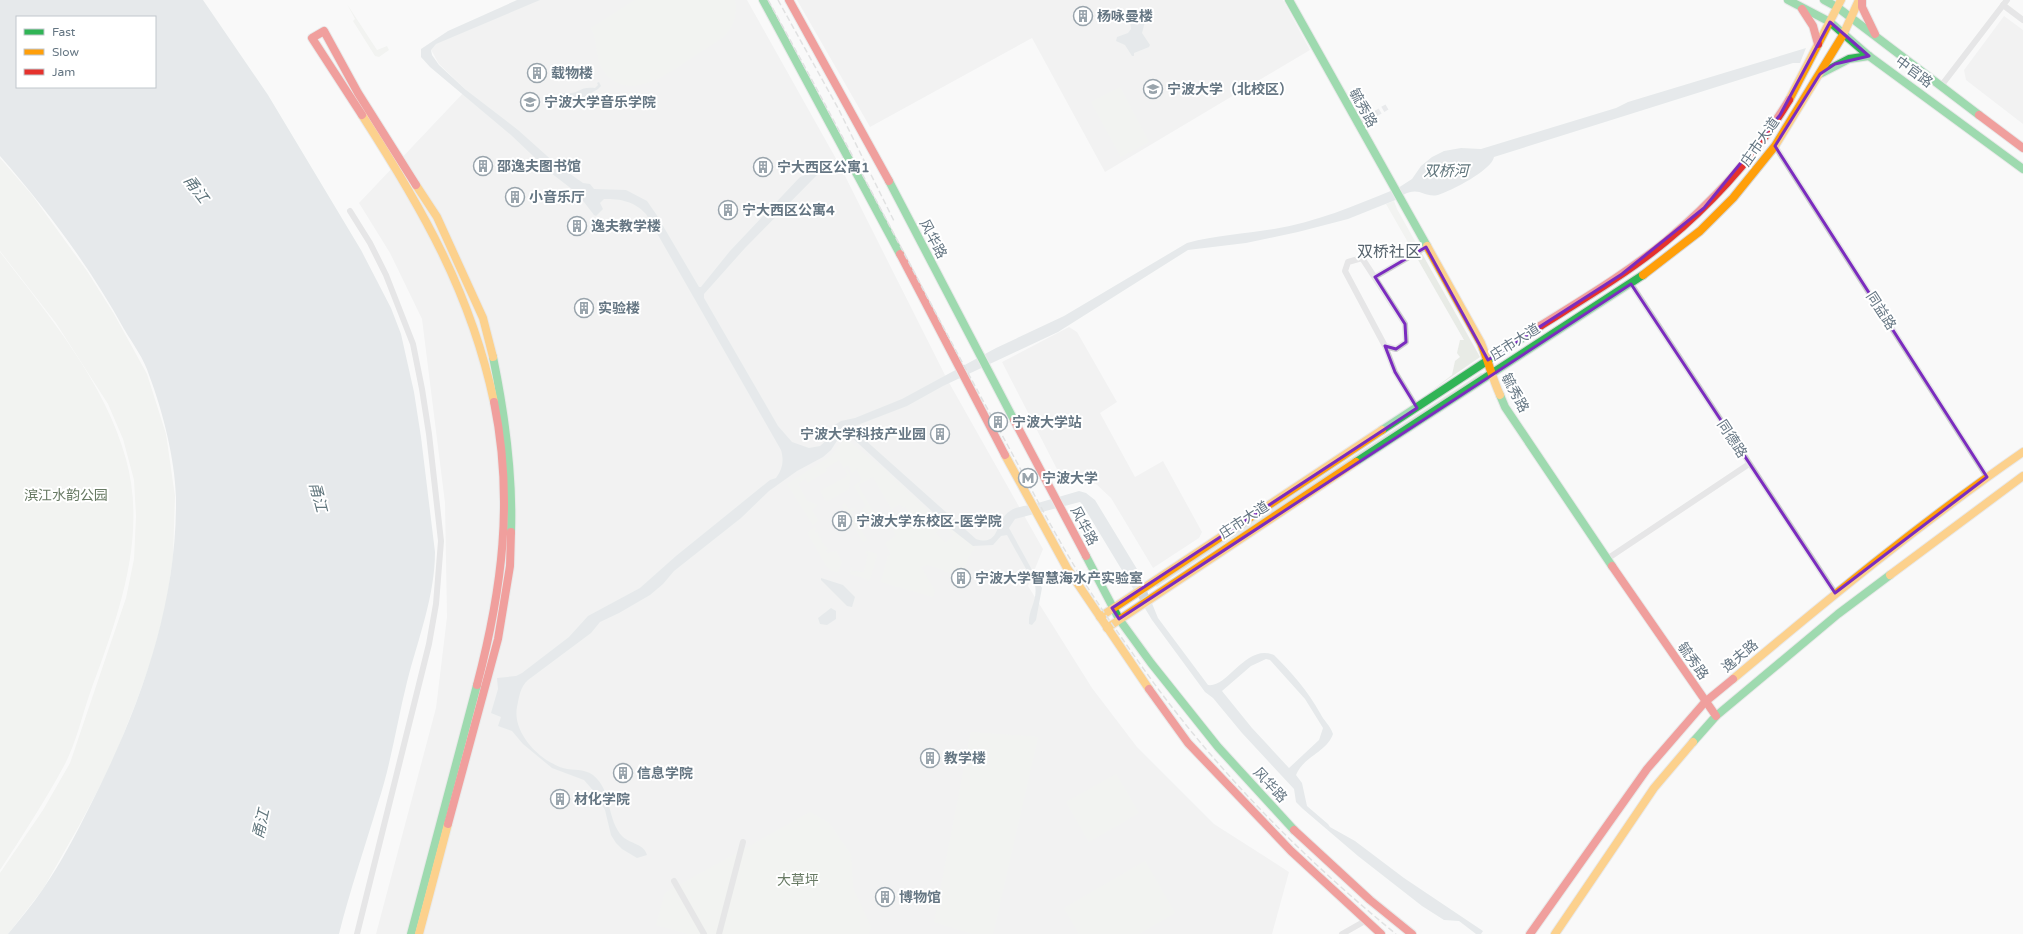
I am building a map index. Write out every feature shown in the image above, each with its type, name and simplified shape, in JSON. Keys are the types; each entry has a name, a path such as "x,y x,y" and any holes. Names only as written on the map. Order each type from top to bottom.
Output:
{"main road":[{"path":"763,0 900,253 999,445 1067,568 1107,628 1188,743 1291,851 1365,921 1381,934"},
{"name":"风华路","path":"789,0 852,112 1119,619 1172,690 1231,763 1267,802 1304,841 1380,910 1412,934"},
{"name":"毓秀路","path":"1289,0 1357,124 1481,343 1488,360 1490,373 1505,407 1607,559 1716,716"},
{"name":"中官路","path":"1788,0 1830,22 1843,35 1869,56 2023,168"},
{"name":"中官路","path":"1824,0 1839,3 1851,18 2023,148"},
{"path":"1860,0 1876,37"},
{"name":"庄市大道","path":"1107,628 1490,373 1631,284 1700,232 1733,198 1775,146 1843,35 1860,0"},
{"name":"庄市大道","path":"1100,617 1120,602 1150,584 1488,360 1622,274 1665,242 1704,208 1736,172 1780,115 1796,89 1839,3"},
{"path":"1800,6 1813,26 1818,44"},
{"path":"411,934 489,635 501,571 504,476 492,399 480,348 459,289 439,243 411,195 350,95 312,38 324,31 358,93 438,217 483,318 492,351 504,412 510,464 512,527 510,566 498,639 483,690 419,934"},
{"path":"1820,74 1835,64 1851,59 1869,56"},
{"name":"逸夫路","path":"1530,934 1647,769 1705,702 1834,593 1987,477 2023,452"},
{"path":"1555,934 1654,788 1716,716 1838,614 2023,476"}],"street":[{"path":"1941,86 2005,3 2023,20"},
{"path":"1357,124 1375,114"},
{"name":"同益路","path":"1775,146 1987,477"},
{"path":"350,211 370,243 386,275 413,344 429,434 441,541 436,604 429,644 357,934"},
{"path":"1375,277 1426,247"},
{"path":"1385,346 1396,349 1406,342 1405,324 1362,258 1348,262 1345,271 1385,346 1395,372 1417,408"},
{"name":"同德路","path":"1631,284 1834,593"},
{"path":"1607,559 1749,464"},
{"path":"719,934 743,842"},
{"path":"674,881 704,934"},
{"path":"1342,934 1365,921"}],"highlighted area":[{"path":"1830,22 1869,56 1835,64 1820,74 1775,146 1987,477 1835,593 1631,284 1119,619 1112,608 1417,408 1395,372 1385,346 1396,349 1406,342 1405,324 1375,277 1426,247 1488,360 1622,274 1704,208 1780,115"}],"shaded area":[{"name":"宁波大学","path":"529,0 747,0 839,164 947,379 1043,549 1028,586 1092,688 1137,747 1214,824 1289,872 1272,934 376,934 436,708 447,617 445,503 422,319 390,253 359,203 466,90 439,64 430,48 443,37"},
{"name":"宁波大学（北校区）","path":"797,0 1283,0 1310,50 1105,172 1032,38 870,127"},
{"path":"2004,16 2023,30 2023,124 1966,80 1964,70"},
{"path":"1069,327 1077,332 1117,402 1100,413 1135,477 1163,461 1202,532 1199,538 1153,568 1111,498 1096,484 1080,480 1062,479 1002,362"}],"green space":[{"path":"635,0 735,0 736,9 733,22 729,30 716,42 664,76 640,85 628,86 617,82 602,69 591,28"},
{"path":"347,4 377,50 387,46 389,50 379,57 375,56 353,21 355,19"},
{"path":"1120,87 1149,142 1121,157 1091,102"},
{"path":"0,158 32,195 87,271 114,314 147,374 166,434 175,496 173,557 166,605 152,658 137,700 112,763 80,824 43,889 8,934 0,934 0,873 43,810 70,763 126,598 134,559 136,516 134,480 123,439 108,404 56,323 0,251"},
{"path":"1394,201 1397,209 1480,357 1428,393 1452,375 1455,361 1460,357 1457,353 1460,340 1464,340 1386,204"},
{"name":"滨江水韵公园","path":"0,252 73,350 90,377 104,404 117,431 126,459 132,489 133,519 131,549 119,608 79,729 65,764 50,791 0,870"},
{"path":"1481,373 1483,374 1482,376 1157,587 1155,585"},
{"path":"849,434 846,439 884,469 930,512 976,548 968,558 964,569 954,572 944,572 944,570 928,565 921,567 935,591 933,597 881,582 888,556 891,554 885,543 896,536 893,530 894,529 912,518 905,506 903,508 900,504 888,511 891,508 873,477 858,485 879,522 871,526 862,509 866,506 854,486 862,480 857,470 859,467 852,473 848,465 844,468 839,460 826,468 827,471 807,483 806,478 798,484 807,501 818,505 812,510 818,520 813,525 787,484 829,457","holes":["942,524 954,535 946,543 936,533"]},
{"path":"847,469 850,475 849,489 828,501 825,500 820,491 846,477 847,474 845,470"},
{"path":"845,503 849,510 855,507 856,509 851,512 867,540 863,542 842,505"},
{"path":"815,527 816,529 814,531 816,533 818,532 819,538 821,537 822,543 825,544 823,545 828,548 826,550 827,553 836,551 842,562 838,572 832,571 827,567 808,534 809,531"},
{"path":"866,551 877,555 868,582 867,579 850,574 852,565 852,571 864,572 868,554 865,553"},
{"path":"971,732 1038,737 993,934 973,934 934,922"},
{"path":"1116,774 1139,813 1089,842 1066,802"},
{"name":"大草坪","path":"810,812 829,823 851,855 853,888 871,927 869,934 688,934 656,925 665,893"},
{"path":"1145,861 1175,913 1139,934 1079,934 1064,908"}],"water":[{"name":"甬江","path":"0,0 203,0 268,95 361,250 391,308 401,334 414,392 435,552 434,568 429,601 407,682 387,773 339,934 8,934 43,889 56,869 85,817 124,733 152,657 170,579 175,539 176,498 171,452 163,420 147,369 97,283 51,218 0,156"},
{"path":"517,0 540,0 436,44 431,50 432,55 439,65 466,90 518,130 556,164 583,183 590,184 594,189 626,190 647,201 699,287 701,287 730,251 800,177 816,171 818,174 745,248 704,294 704,298 778,426 792,442 809,448 820,446 828,439 833,426 841,421 855,418 902,399 996,348 1064,316 1187,243 1209,238 1290,226 1349,208 1393,190 1398,199 1348,219 1298,232 1246,243 1188,250 1058,332 943,386 907,406 855,426 854,430 976,539 984,541 994,536 1005,515 1017,508 1079,491 1086,493 1095,500 1140,574 1158,618 1208,685 1215,684 1223,680 1246,660 1255,655 1264,653 1274,655 1293,675 1310,697 1333,734 1326,745 1304,763 1296,775 1302,783 1307,806 1330,827 1355,841 1404,878 1483,931 1481,934 1476,934 1459,921 1444,920 1422,906 1358,856 1296,802 1294,789 1242,733 1213,698 1205,692 1152,620 1080,502 1015,519 1009,528 1042,588 1036,620 1032,625 1029,624 1029,619 1036,591 1035,585 1007,535 1001,536 993,545 973,546 950,528 847,433 840,436 831,450 823,457 797,471 769,491 741,518 674,571 663,584 650,595 600,622 591,633 528,680 523,686 518,700 517,717 523,736 545,759 563,768 582,770 593,775 604,789 614,822 618,830 623,837 637,844 645,851 647,855 637,858 622,849 611,835 605,810 584,780 552,768 523,744 512,731 498,726 501,717 491,713 498,689 497,678 516,676 522,673 569,637 588,616 640,588 676,556 770,480 776,478 783,461 782,454 646,214 637,206 627,202 604,199 600,203 603,209 596,216 594,215 577,193 551,173 511,135 430,67 421,57 421,49 448,31","holes":["1266,659 1270,660 1305,699 1323,728 1319,740 1289,768 1252,728 1222,691 1251,666"]},
{"path":"1138,13 1144,14 1146,18 1142,33 1150,45 1149,47 1134,53 1134,56 1132,56 1125,45 1116,41 1117,37 1128,33 1131,29 1130,19 1133,15"},
{"name":"双桥河","path":"1806,48 1800,63 1793,63 1494,157 1492,162 1479,174 1461,185 1438,195 1414,192 1403,195 1398,188 1412,179 1421,166 1432,157 1444,151 1461,148 1481,149 1616,108 1628,102"},
{"path":"599,82 601,86 598,89 571,105 565,102 561,97 564,93 573,93 585,88 595,88"},
{"path":"821,578 843,585 855,597 852,607 847,606 821,580"},
{"path":"831,608 836,611 836,619 827,625 820,624 818,618"}],"tunnel":[{"path":"1375,114 1387,107"}],"railway":[{"path":"768,0 1049,522 1102,610 1166,699 1226,772 1291,840 1360,904 1396,934"},
{"path":"778,0 838,108 894,221"}],"traffic: fast":[{"path":"763,0 900,254"},
{"path":"1289,0 1427,246"},
{"path":"1788,0 1830,22 1869,56 2023,169"},
{"path":"1824,0 1837,7 1979,115"},
{"path":"1820,74 1849,59 1869,56"},
{"path":"889,181 1014,420"},
{"path":"1356,462 1643,275"},
{"path":"1382,430 1540,326"},
{"path":"493,357 507,444 511,488 511,532"},
{"path":"1500,395 1505,407 1612,566"},
{"path":"1086,556 1119,619 1151,663 1218,747 1294,830"},
{"path":"1693,742 1716,716 1838,614 1890,575"},
{"path":"411,934 477,685"}],"traffic: slow":[{"path":"1789,100 1841,0"},
{"path":"1643,275 1700,231 1733,198 1775,146 1843,35 1859,0"},
{"path":"362,115 405,184 442,252 472,324 484,362 494,402"},
{"path":"416,185 437,217 483,318 493,357"},
{"path":"1427,246 1481,343 1500,395"},
{"path":"1100,617 1382,430"},
{"path":"1733,679 1875,562 1948,506 2023,452"},
{"path":"1005,455 1067,568 1149,689"},
{"path":"1107,628 1356,462"},
{"path":"1890,575 2023,476"},
{"path":"1555,934 1654,788 1693,742"},
{"path":"419,934 448,824"}],"traffic: jam":[{"path":"789,0 889,181"},
{"path":"1862,0 1862,7 1875,34"},
{"path":"1802,9 1813,26 1818,44"},
{"path":"362,115 312,38 324,31 358,93 416,185"},
{"path":"1540,326 1636,264 1684,226 1734,175 1763,139 1789,100"},
{"path":"1979,115 2023,148"},
{"path":"900,254 1005,455"},
{"path":"477,685 493,614 499,580 502,545 504,510 503,474 500,438 494,402"},
{"path":"1014,420 1086,556"},
{"path":"448,824 498,639 510,566 511,532"},
{"path":"1612,566 1716,716"},
{"path":"1530,934 1647,769 1705,702 1733,679"},
{"path":"1149,689 1188,743 1291,851 1381,934"},
{"path":"1294,830 1370,900 1412,934"}],"place":[{"name":"杨咏曼楼","path":"1083,16"},
{"name":"载物楼","path":"537,73"},
{"name":"宁波大学（北校区）","path":"1153,89"},
{"name":"宁波大学音乐学院","path":"530,102"},
{"name":"邵逸夫图书馆","path":"483,166"},
{"name":"宁大西区公寓1","path":"763,167"},
{"name":"小音乐厅","path":"515,197"},
{"name":"宁大西区公寓4","path":"728,210"},
{"name":"逸夫教学楼","path":"577,226"},
{"name":"实验楼","path":"584,308"},
{"name":"宁波大学站","path":"998,422"},
{"name":"宁波大学科技产业园","path":"940,434"},
{"name":"宁波大学","path":"1028,478"},
{"name":"宁波大学东校区-医学院","path":"842,521"},
{"name":"宁波大学智慧海水产实验室","path":"961,578"},
{"name":"教学楼","path":"930,758"},
{"name":"信息学院","path":"623,773"},
{"name":"材化学院","path":"560,799"},
{"name":"博物馆","path":"885,897"}],"district":[{"name":"双桥社区","path":"1389,252"}]}
